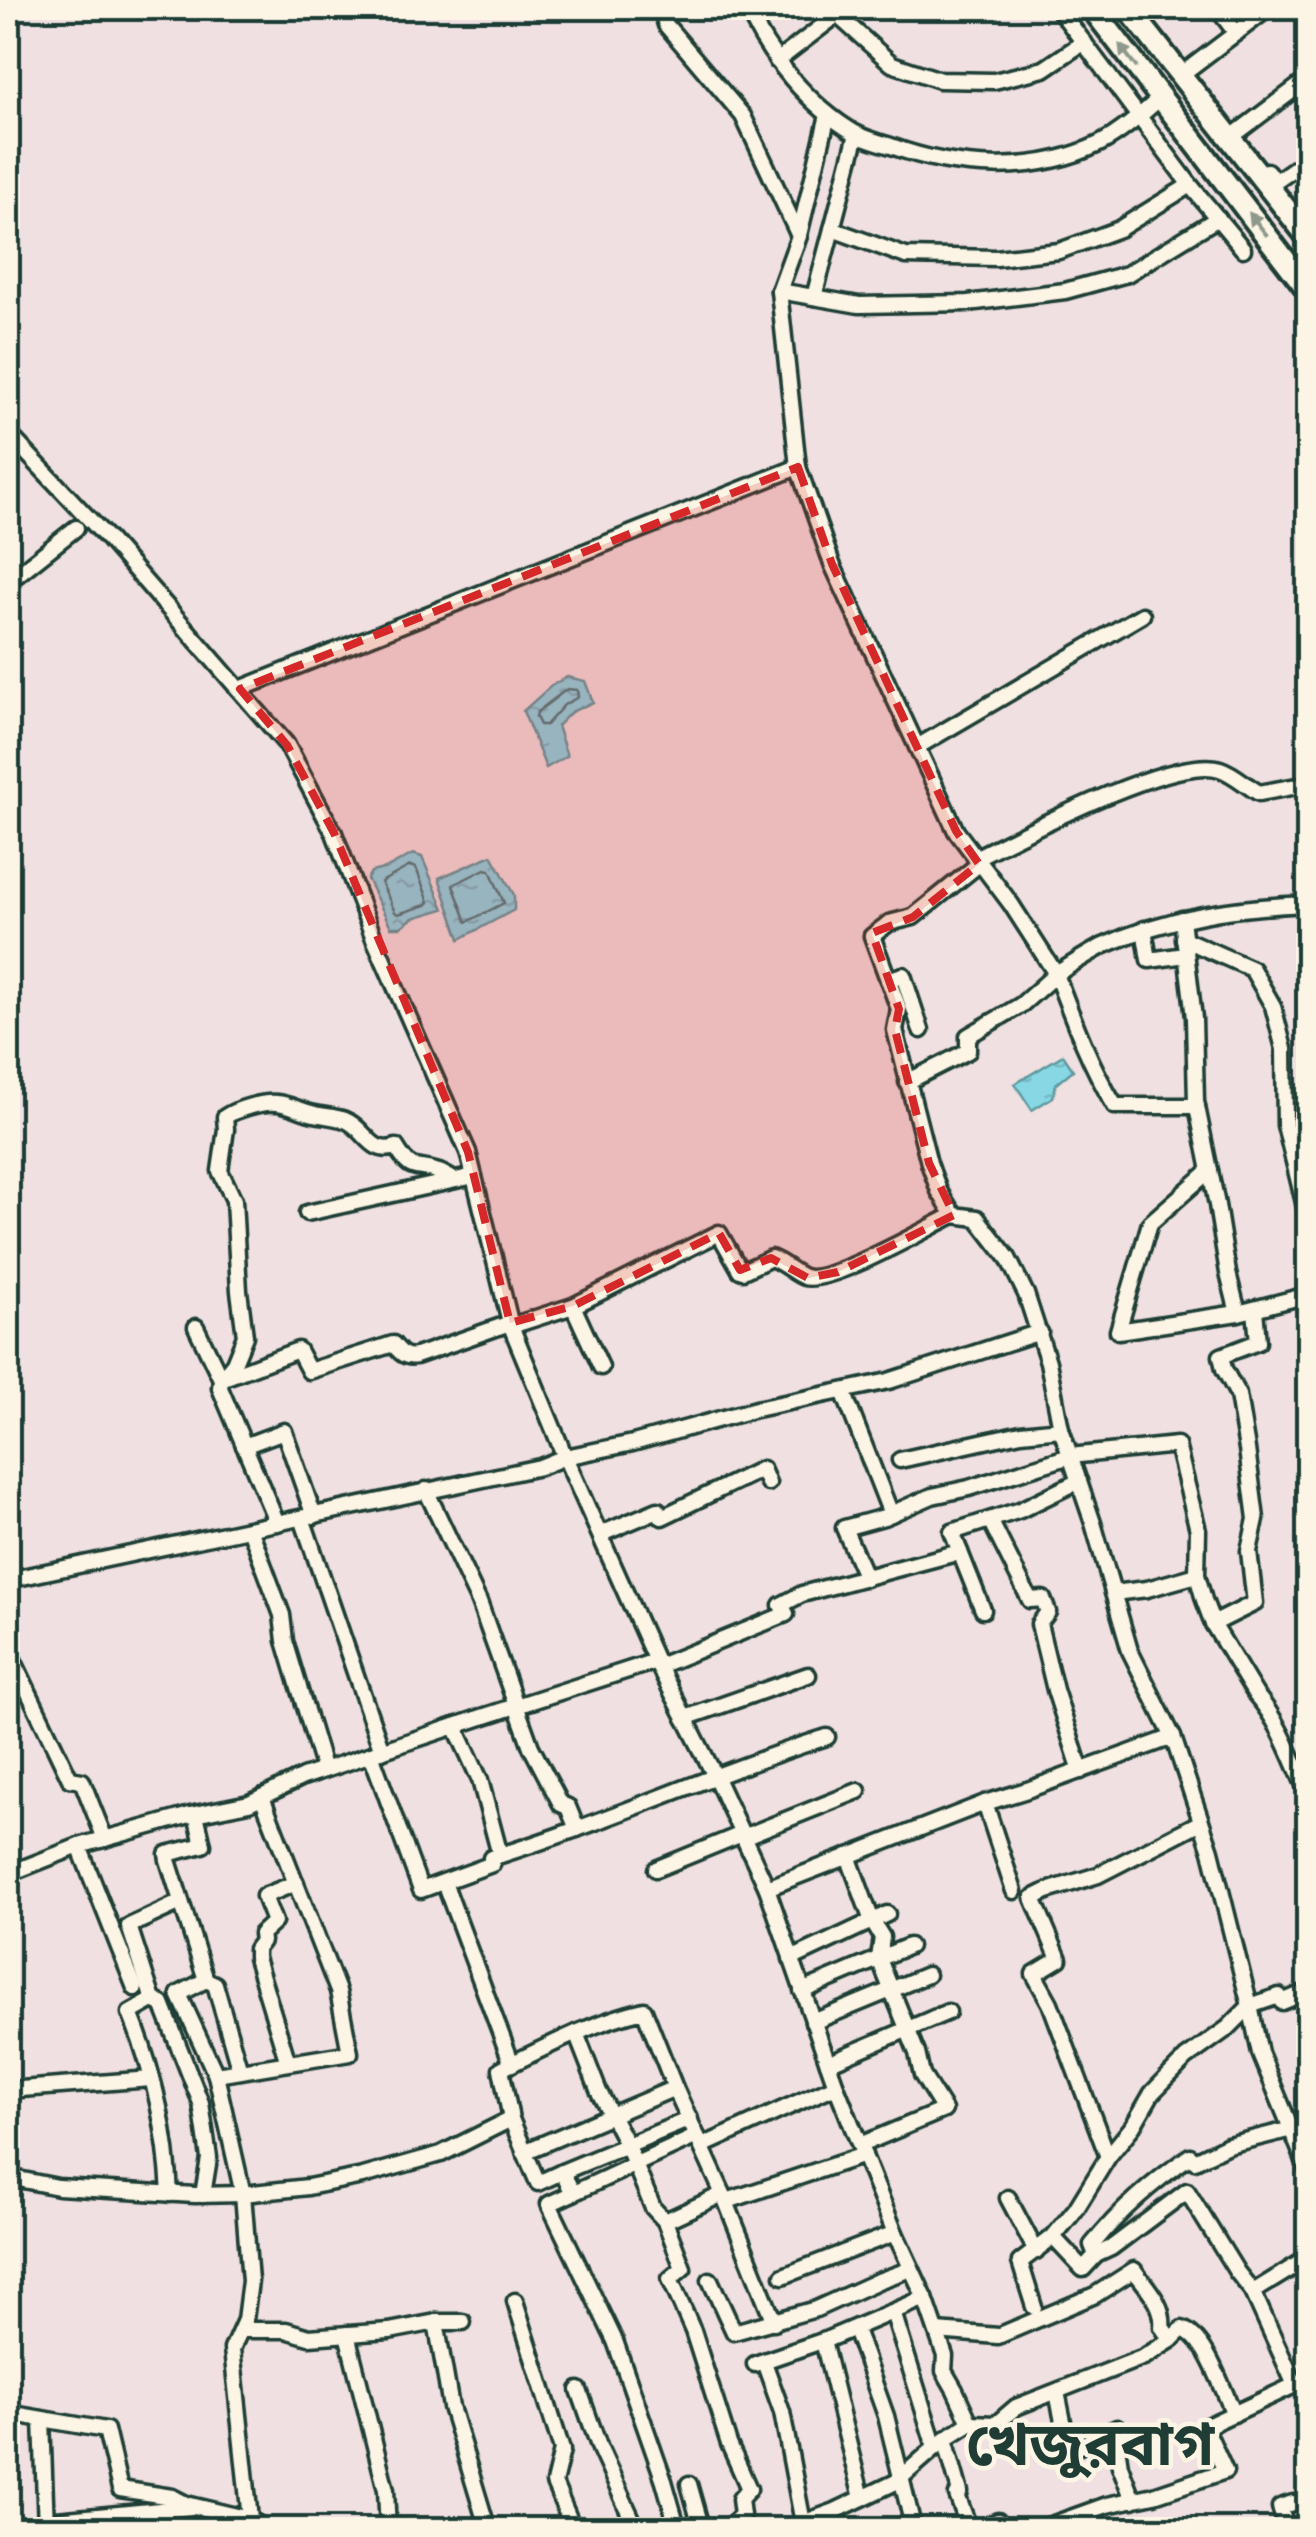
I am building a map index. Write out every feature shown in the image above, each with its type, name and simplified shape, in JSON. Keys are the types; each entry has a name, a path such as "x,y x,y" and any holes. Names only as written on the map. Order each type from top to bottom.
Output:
{"highway":[{"path":"1092,8 1308,290"},
{"path":"1128,8 1185,72 1308,237"}],"street":[{"path":"661,8 666,25 743,116 799,236"},
{"path":"747,8 777,61 828,114 857,134 909,153 954,163 1042,162 1100,144 1160,98"},
{"path":"1058,8 1190,186 1243,249"},
{"path":"1139,8 1185,72 1269,8"},
{"path":"1218,8 1236,32"},
{"path":"777,61 838,10 892,64 940,80 994,81 1044,69 1084,42"},
{"path":"1308,79 1233,135 1276,182 1308,158"},
{"path":"828,114 799,236 780,290 798,467 832,564 956,831 1011,904 1056,974 1088,1054 1115,1106 1197,1106"},
{"path":"814,297 857,134"},
{"path":"832,229 906,256 996,258 1059,250 1120,228 1190,186"},
{"path":"780,290 859,305 968,304 1065,290 1127,274 1218,218"},
{"path":"8,433 109,540 287,745 334,833 375,940 468,1152 511,1325 658,1664 767,1888 836,2086 938,2331 945,2356 944,2370 970,2423"},
{"path":"240,689 798,467"},
{"path":"8,582 76,528"},
{"path":"917,747 1142,616"},
{"path":"954,1214 939,1191 895,1030 898,1008 872,936 889,924 913,917 977,861 1051,820 1157,776 1190,768 1219,768 1260,793 1308,784"},
{"path":"907,1082 968,1050 968,1036 1021,1005 1056,974 1098,948 1144,929 1232,908 1308,904"},
{"path":"1182,919 1194,1018 1197,1106 1238,1313"},
{"path":"1144,929 1149,960 1186,947 1252,969 1274,1006 1284,1049 1284,1125 1308,1220"},
{"path":"888,980 903,975 921,1030"},
{"path":"221,1379 234,1363 245,1336 234,1200 220,1171 226,1117 235,1110 276,1102 348,1120 372,1146 386,1150 396,1147 412,1167 454,1180"},
{"path":"1294,1158 1308,1150"},
{"path":"1210,1170 1150,1223 1118,1330 1254,1310 1308,1294"},
{"path":"307,1213 474,1176"},
{"path":"221,1379 298,1350 309,1371 393,1344 408,1357 425,1354 573,1306 719,1233 740,1270 770,1258 808,1278 838,1272 954,1214 977,1218 1008,1258 1040,1332 1061,1429 1130,1651 1173,1737 1227,1910 1260,2053 1308,2170"},
{"path":"573,1306 601,1367"},
{"path":"1213,1624 1254,1603 1249,1551 1256,1519 1247,1449 1238,1395 1221,1356 1258,1342 1254,1310"},
{"path":"196,1327 221,1379 220,1388 277,1523"},
{"path":"8,1580 540,1467 565,1457 756,1409 889,1381 1040,1332"},
{"path":"844,1390 891,1514"},
{"path":"900,1460 1021,1433 1061,1429"},
{"path":"244,1446 284,1431 376,1753 421,1890 492,1864 492,1858 826,1737"},
{"path":"866,1578 844,1528 932,1496 1070,1456 1177,1444 1198,1530 1197,1574 1213,1624 1264,1705 1307,1786"},
{"path":"601,1534 658,1510 662,1517 762,1468 768,1483"},
{"path":"983,1610 952,1532 1020,1510 1078,1482"},
{"path":"426,1490 479,1602 531,1747 577,1829"},
{"path":"990,1520 1030,1600 1043,1599 1048,1612 1039,1624 1081,1770"},
{"path":"250,1529 282,1615 285,1641 324,1770"},
{"path":"8,1874 79,1846 196,1814 249,1804 303,1777 658,1664 786,1614 781,1605 802,1594 960,1552"},
{"path":"1112,1593 1147,1589 1197,1574"},
{"path":"8,1650 70,1778 82,1782 106,1839"},
{"path":"686,1718 808,1675"},
{"path":"455,1726 480,1780 500,1855"},
{"path":"767,1888 985,1803 1173,1737"},
{"path":"656,1869 858,1791"},
{"path":"216,2075 350,2052 338,1991 262,1797"},
{"path":"985,1803 1014,1891"},
{"path":"196,1814 203,1845 168,1854 206,1980 215,1984 240,2071"},
{"path":"1108,2157 1050,2003 1034,1974 1059,1958 1033,1898 1098,1875 1201,1822"},
{"path":"79,1846 135,1988"},
{"path":"664,2220 862,2150 944,2110 922,2075 879,1960 882,1937 848,1856"},
{"path":"444,1882 512,2064"},
{"path":"288,2063 256,1950 262,1942 261,1934 274,1922 264,1896 296,1883"},
{"path":"181,1902 129,1926 153,2000 162,2004 201,2103 209,2158 203,2195"},
{"path":"791,1959 887,1914"},
{"path":"802,1992 909,1946"},
{"path":"814,2022 927,1975"},
{"path":"206,1980 179,1994 216,2075 243,2194 250,2281 245,2320 232,2349 250,2518"},
{"path":"1034,2308 1020,2262 1052,2237 1076,2209 1152,2094 1186,2058 1228,2028 1250,2006 1279,1996 1282,2002 1306,1992 1308,1998"},
{"path":"153,2000 130,2012 143,2044 168,2148 170,2194"},
{"path":"690,2119 538,2183 511,2119 501,2069 576,2033 644,2010 726,2197 774,2322"},
{"path":"828,2063 948,2012"},
{"path":"576,2033 599,2092 636,2164 653,2208 664,2220 683,2268 670,2280 693,2331 729,2444 749,2490 740,2499 742,2515 725,2530"},
{"path":"8,2090 151,2079"},
{"path":"678,2530 614,2341 548,2204 636,2164 757,2122 836,2086"},
{"path":"524,2152 675,2088"},
{"path":"8,2177 58,2187 170,2194 243,2194 308,2188 441,2154 511,2119"},
{"path":"1096,2255 1092,2245 1102,2232 1150,2184 1190,2156 1196,2161 1228,2144 1292,2129"},
{"path":"562,2172 572,2193"},
{"path":"1037,2530 1107,2505 1154,2495 1226,2471 1205,2427 1295,2385 1253,2292 1187,2191 1096,2255 1083,2269 1052,2237"},
{"path":"1008,2198 1036,2251"},
{"path":"782,2276 895,2232"},
{"path":"1253,2292 1308,2258"},
{"path":"710,2280 734,2332 816,2309 912,2269"},
{"path":"938,2331 998,2336 1095,2295 1134,2270 1164,2315 1162,2327 1171,2340"},
{"path":"803,2523 782,2412 759,2363 925,2298"},
{"path":"516,2301 562,2450 554,2483 574,2530"},
{"path":"892,2312 960,2492 957,2495 974,2530 998,2521 1001,2530"},
{"path":"436,2322 451,2407 488,2530"},
{"path":"240,2330 286,2330 309,2338 463,2322"},
{"path":"855,2328 886,2416 914,2530"},
{"path":"783,2530 835,2511 900,2478 970,2423 996,2424 1016,2408 1144,2356 1182,2330 1192,2332 1204,2349 1234,2414"},
{"path":"348,2334 386,2490 388,2530"},
{"path":"823,2341 862,2498"},
{"path":"579,2390 600,2449 637,2530"},
{"path":"1057,2392 1069,2451 1116,2428 1124,2441 1117,2446 1120,2466 1133,2500"},
{"path":"8,2413 106,2430 120,2489 172,2497 250,2518 267,2530"},
{"path":"42,2419 46,2525 197,2506"},
{"path":"689,2484 702,2530"},
{"path":"1287,2530 1280,2507 1293,2503"},
{"path":"832,2530 835,2511"}],"highlighted area":[{"path":"798,467 832,564 956,831 979,864 913,917 872,933 899,1009 895,1030 929,1163 954,1215 838,1272 808,1278 771,1258 740,1270 719,1233 573,1306 510,1323 468,1152 334,833 287,745 240,689"}],"water":[{"path":"567,677 585,681 593,702 571,712 557,726 567,756 546,768 523,711"},
{"path":"413,854 422,857 444,909 413,918 401,927 391,927 367,879 371,872"},
{"path":"492,855 514,895 514,910 460,939 439,878"},
{"path":"1063,1055 1073,1070 1056,1084 1053,1097 1032,1110 1015,1084"}],"district":[{"name":"খেজুরবাগ","path":"1090,2445"}]}
